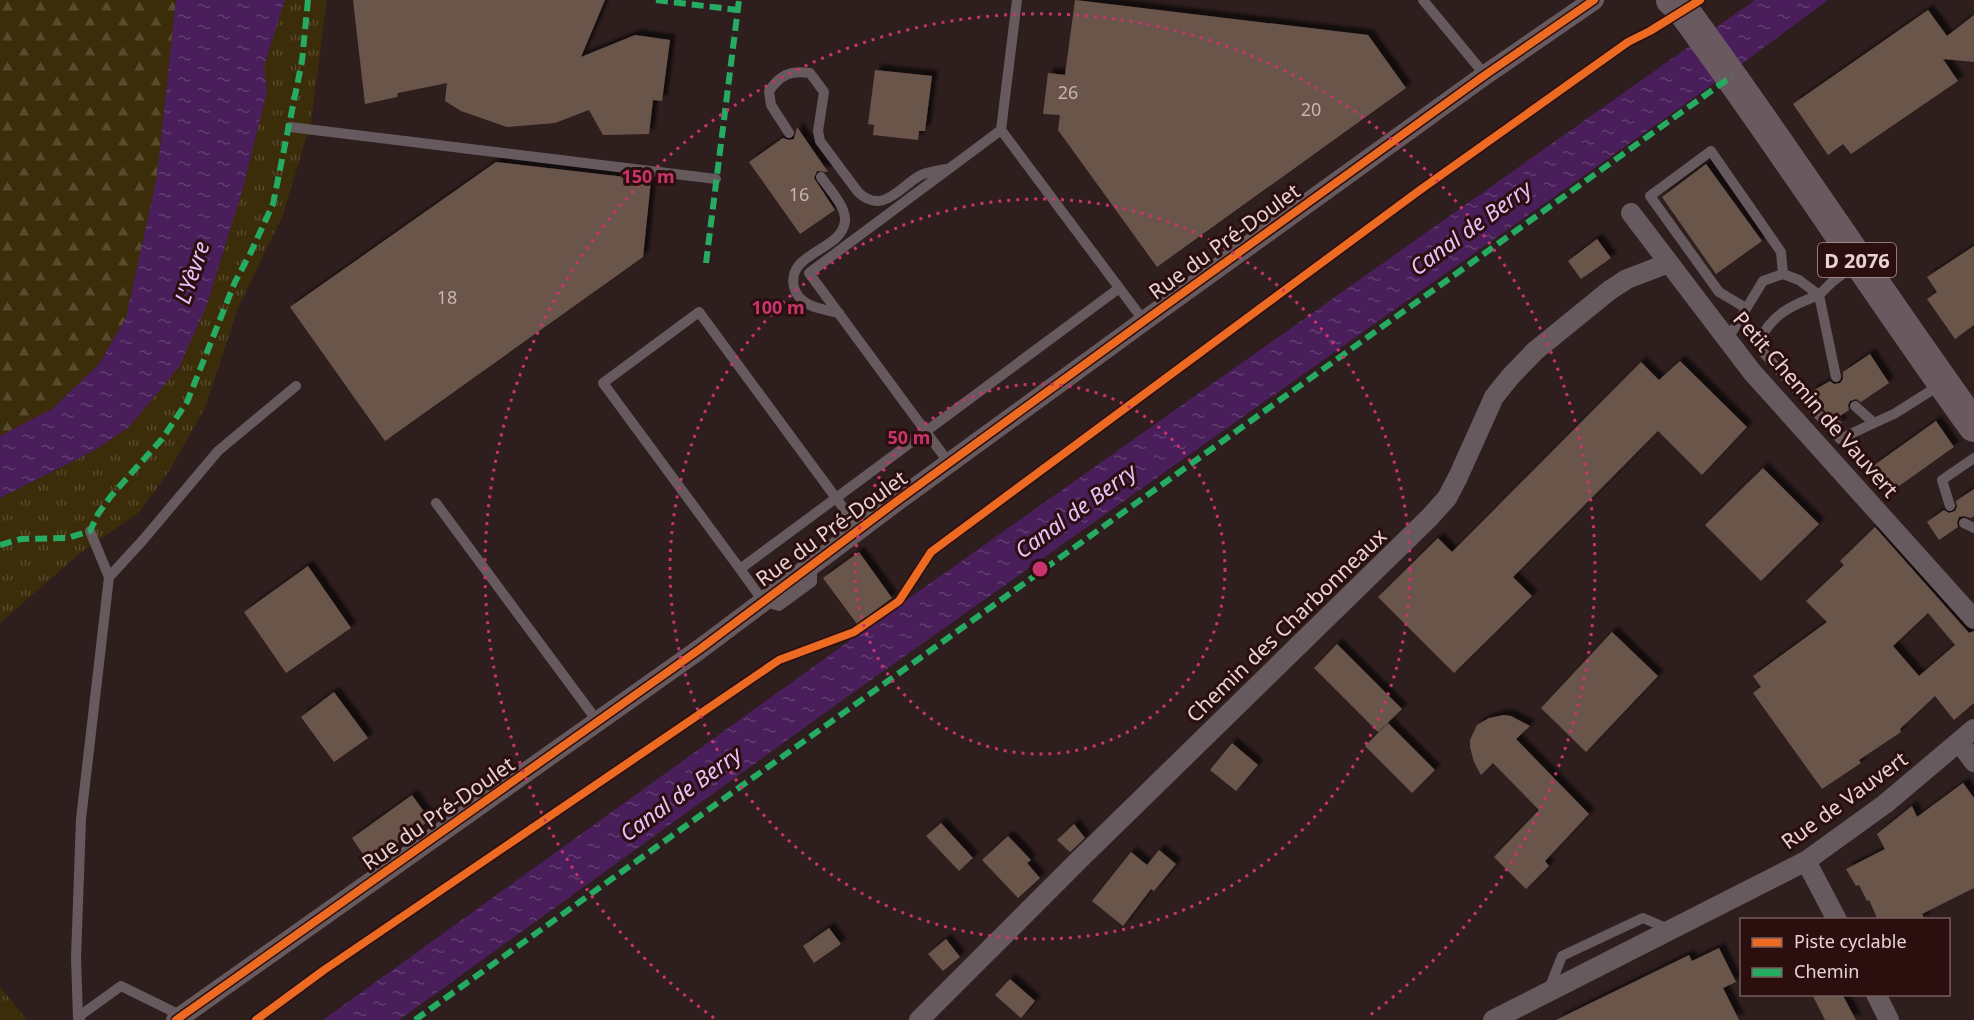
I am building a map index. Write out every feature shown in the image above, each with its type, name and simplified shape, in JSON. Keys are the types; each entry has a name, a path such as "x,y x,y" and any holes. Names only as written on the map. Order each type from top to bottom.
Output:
{"main road":[{"name":"D 2076","path":"1678,5 1743,92 1858,262 1974,426"}],"street":[{"name":"Rue du Pré-Doulet","path":"179,1018 700,650 859,529 1144,321 1485,75 1594,0"},
{"name":"Petit Chemin de Vauvert","path":"1631,213 1752,372 1974,619"},
{"name":"Chemin des Charbonneaux","path":"919,1020 1083,856 1430,517 1447,498 1494,397 1535,351 1610,290 1628,279 1669,263"},
{"path":"1966,735 1974,762"},
{"name":"Rue de Vauvert","path":"1492,1020 1806,861 1885,804 1966,735"},
{"path":"1806,861 1836,918"},
{"path":"1877,996 1890,1020"}],"lane":[{"path":"1017,0 1001,130 1144,321"},
{"path":"1423,0 1485,75"},
{"path":"789,133 771,105 769,91 784,74 798,71 810,73 824,92 818,132 820,141 865,199 885,200 921,176 952,167"},
{"path":"290,127 716,179"},
{"path":"949,464 809,273 1001,130"},
{"path":"1746,308 1719,292 1650,196 1711,151 1781,252 1783,274"},
{"path":"820,177 844,213 845,223 835,238 796,267 793,279 794,289 801,300 813,308 839,313"},
{"path":"1858,262 1819,295 1790,306 1765,329 1759,341 1762,351 1840,439 1894,414 1943,383"},
{"path":"1727,340 1763,281 1783,274 1799,280 1819,295 1836,377"},
{"path":"740,569 1118,289"},
{"path":"763,601 603,383 699,312 859,529"},
{"path":"108,577 143,540 218,451 296,386"},
{"path":"1855,406 1874,423"},
{"path":"1950,506 1942,480 1974,458"},
{"path":"436,503 598,722"},
{"path":"79,1019 76,958 81,819 108,577 90,531"},
{"path":"79,1019 121,986 179,1018"}],"green space":[{"path":"0,0 176,0 157,176 126,318 99,364 52,409 0,436"},
{"path":"176,0 327,0 311,121 283,215 238,308 205,408 168,473 138,513 78,555 0,623 0,436 52,409 157,176"},
{"path":"0,987 27,1020 0,1020"}],"water":[{"name":"L'Yèvre","path":"176,0 285,0 264,66 267,92 243,188 206,307 179,367 129,427 97,449 0,498 0,436 52,409 99,364 126,318 157,176"},
{"name":"Canal de Berry","path":"1755,0 1828,0 1743,63 861,687 399,1020 323,1020 881,618"}],"building":[{"path":"353,0 605,0 581,57 635,35 670,40 662,101 653,100 649,134 603,135 589,110 555,123 507,127 461,111 445,101 447,83 398,93 397,97 365,104"},
{"path":"1075,0 1368,35 1406,88 1157,267 1058,130 1060,115 1043,114 1048,73 1065,75"},
{"path":"1928,10 1947,36 1974,15 1974,62 1943,59 1958,81 1851,154 1843,144 1828,155 1793,104"},
{"path":"875,70 932,76 925,131 919,131 918,140 873,135 874,125 868,124"},
{"path":"797,127 828,172 817,171 814,178 835,210 800,234 749,162 783,138 794,139"},
{"path":"496,162 651,180 643,257 385,441 290,307"},
{"path":"1706,164 1762,241 1716,274 1662,197"},
{"path":"1597,239 1611,258 1581,279 1568,261"},
{"path":"1974,246 1974,325 1955,339 1927,299 1937,292 1927,277"},
{"path":"1870,354 1889,383 1861,402 1856,399 1850,401 1849,410 1837,418 1842,423 1838,426 1809,393 1830,381 1834,384 1840,383 1843,379 1843,372"},
{"path":"1680,361 1747,427 1702,475 1658,431 1513,577 1532,596 1454,673 1378,597 1438,538 1452,552 1641,362 1659,380"},
{"path":"1936,421 1954,447 1892,491 1873,466"},
{"path":"1763,468 1819,524 1761,581 1705,525"},
{"path":"1974,489 1974,516 1959,517 1958,527 1939,540 1927,522 1944,510 1949,513 1955,511 1956,501"},
{"path":"1875,527 1969,633 1974,631 1974,703 1954,720 1935,696 1900,729 1901,732 1859,760 1861,763 1822,789 1753,693 1761,687 1753,676 1827,622 1806,601 1844,565 1840,561","holes":["1928,613 1955,645 1919,676 1893,646"]},
{"path":"859,552 892,598 857,624 823,578"},
{"path":"308,566 351,628 286,673 244,612"},
{"path":"1612,632 1658,676 1586,752 1541,708"},
{"path":"1337,644 1402,709 1378,732 1314,668"},
{"path":"334,692 368,738 334,762 301,717"},
{"path":"1511,716 1530,726 1516,739 1589,814 1545,861 1549,866 1526,889 1494,857 1539,810 1493,763 1481,775 1470,747 1470,740 1477,725 1489,718"},
{"path":"1388,723 1435,770 1412,793 1365,746"},
{"path":"1232,743 1258,765 1236,791 1210,770"},
{"path":"1963,783 1974,798 1974,888 1922,914 1924,918 1877,918 1869,900 1867,901 1859,885 1856,886 1846,869 1885,849 1877,834 1912,806 1917,817"},
{"path":"412,795 430,820 369,863 352,838"},
{"path":"941,823 973,858 959,871 926,836"},
{"path":"1074,824 1085,838 1070,852 1057,840"},
{"path":"1008,836 1031,860 1027,863 1040,878 1018,898 982,860"},
{"path":"1159,850 1176,864 1154,891 1151,889 1123,926 1092,901 1131,852 1147,865"},
{"path":"829,928 841,944 814,963 803,946"},
{"path":"946,939 960,957 943,971 928,954"},
{"path":"1719,948 1736,982 1723,988 1739,1020 1556,1020 1689,955 1692,961"},
{"path":"1010,979 1035,1001 1021,1018 995,995"},
{"path":"1813,996 1843,996 1856,1020 1825,1020"}],"marked path":[{"path":"0,545 21,539 67,538 90,531 98,514 111,496 162,439 187,402 235,282 273,204 302,61 308,0"},
{"path":"656,0 737,10"},
{"path":"706,263 739,0"},
{"path":"415,1020 1732,76"}],"cycle path":[{"path":"176,1020 700,649 897,501 1144,321 1485,75 1594,0"},
{"path":"256,1020 324,970 779,660 854,632 899,601 931,552 1420,190 1628,42 1700,0"}]}
